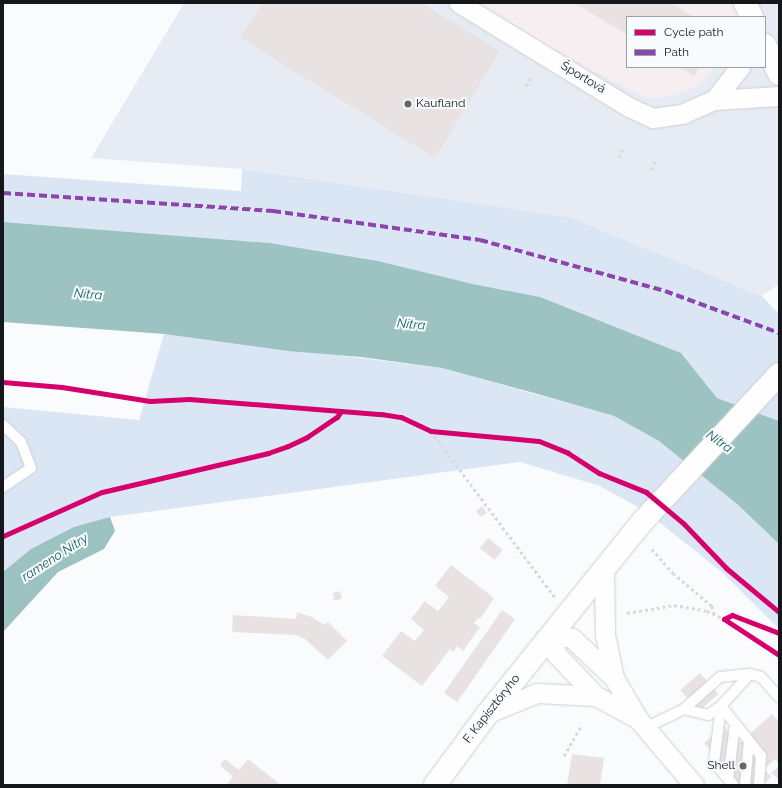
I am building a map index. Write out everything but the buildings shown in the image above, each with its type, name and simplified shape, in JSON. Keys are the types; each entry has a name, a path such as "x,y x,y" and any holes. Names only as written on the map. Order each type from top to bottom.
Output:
{"main road":[{"path":"766,47 779,74"},
{"name":"F. Kapisztóryho","path":"436,784 488,713 604,569 654,510 779,374"}],"street":[{"name":"Športová","path":"459,3 629,107 653,118 682,114 714,100 779,96"},
{"name":"Športová","path":"714,100 739,68"},
{"path":"604,569 605,635 614,678"},
{"path":"641,724 596,696 556,654 552,634 572,638 614,678 641,724 694,785"},
{"path":"488,713 537,693 596,696"}],"lane":[{"path":"3,425 22,442 31,468 3,487"},
{"path":"641,724 684,709 720,677 750,674 761,677 779,697"},
{"path":"684,709 708,715 721,706 750,674"},
{"path":"721,706 761,756 759,785"},
{"path":"721,706 714,762 730,782"},
{"path":"730,782 735,725"},
{"path":"745,785 749,741"}],"path":[{"path":"526,86 530,78"},
{"path":"619,158 623,147"},
{"path":"652,170 655,159"},
{"path":"425,428 432,431 438,431"},
{"path":"432,431 555,598"},
{"path":"652,549 673,573 712,606 716,615"},
{"path":"627,613 674,604 716,615 730,622"},
{"path":"724,619 732,615"},
{"path":"564,756 580,727"}],"shaded area":[{"path":"184,3 478,3 536,40 694,88 715,68 766,68 766,16 748,16 754,3 779,3 779,284 762,296 570,217 242,169 91,158"},
{"path":"478,3 754,3 748,16 626,16 626,68 715,68 694,88 668,97 646,98 536,40"},
{"path":"242,169 570,217 762,296 779,314 779,421 717,398 681,353 540,297 473,284 378,261 270,243 3,222 3,174 241,191"},
{"path":"164,334 442,368 614,416 659,441 737,504 779,544 779,629 723,573 645,511 600,486 520,462 110,517 3,603 3,407 139,420"}],"water":[{"name":"Nitra","path":"3,222 270,243 378,261 473,284 540,297 681,353 717,398 779,421 779,544 737,504 659,441 614,416 534,393 442,368 361,357 288,351 164,334 3,322"},
{"name":"rameno Nitry","path":"110,517 115,531 104,549 58,572 3,632 3,572 31,549 74,527"}],"marked path":[{"path":"3,193 273,211 480,240 665,291 779,333"}],"cycle path":[{"path":"3,382 62,387 150,401 189,399 381,414 401,417 431,431 539,441 568,453 599,473 646,492 684,524 726,568 779,612"},
{"path":"3,536 102,492 268,453 288,446 307,437 337,417 341,411"},
{"path":"724,619 732,615 779,633"},
{"path":"724,619 779,655"}],"place":[{"name":"Kaufland","path":"408,104"},
{"name":"Shell","path":"743,766"}]}
